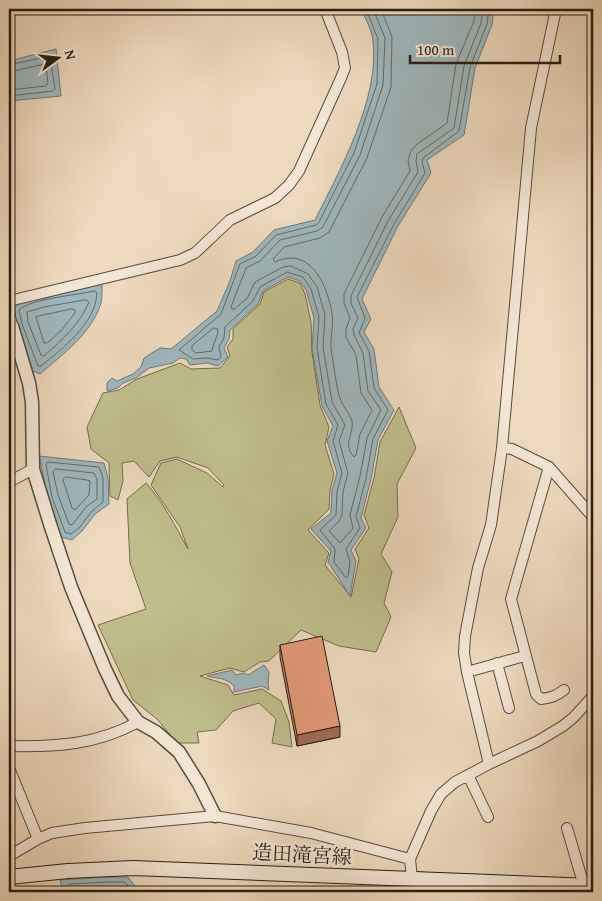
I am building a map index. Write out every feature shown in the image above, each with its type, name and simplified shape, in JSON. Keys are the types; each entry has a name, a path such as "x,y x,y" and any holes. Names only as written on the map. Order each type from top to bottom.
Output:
{"main road":[{"name":"造田滝宮線","path":"9,877 68,871 133,868 412,879 559,888 588,886"}],"street":[{"path":"9,301 180,260 195,253 230,220 275,198 289,185 299,171 345,68 342,52 325,9"},
{"path":"489,764 467,672 464,653 465,636 478,568 491,525 502,448 531,128 556,9"},
{"path":"9,311 10,326 30,383 34,469 71,587 118,696 138,722 156,732 179,752 215,816"},
{"path":"502,448 512,449 549,468 593,517"},
{"path":"549,468 511,599 536,694 541,699 556,696 564,690"},
{"path":"9,482 34,469"},
{"path":"467,672 521,657"},
{"path":"497,663 509,708"},
{"path":"412,879 410,859 431,811 441,794 455,782 538,741 562,726 593,696"},
{"path":"9,746 70,745 99,739 138,722"},
{"path":"9,768 38,839"},
{"path":"468,775 488,817"},
{"path":"9,856 52,833 85,828 215,816 311,833 410,859"},
{"path":"567,828 588,886"}],"shaded area":[{"path":"288,279 300,283 305,294 311,322 312,352 320,405 329,427 325,445 334,474 330,490 329,509 308,530 329,553 325,565 351,597 359,559 355,549 369,528 364,515 374,478 380,442 399,407 416,448 397,484 398,517 381,554 392,572 384,603 391,617 376,652 339,646 301,630 269,661 260,662 244,672 230,668 200,676 228,685 234,695 262,689 281,701 289,722 292,747 272,743 276,719 259,703 233,711 216,730 197,732 199,743 177,743 157,719 133,700 98,625 146,609 130,563 127,499 146,483 164,507 188,549 180,527 151,485 161,463 177,459 207,473 223,487 224,485 208,468 177,457 160,461 149,477 134,461 122,463 123,481 118,500 110,496 109,463 91,449 87,427 103,393 119,390 137,379 180,363 191,369 220,368 230,356 227,347 233,339 233,329 260,304 264,292"}],"water":[{"path":"361,9 494,9 492,25 475,68 464,135 427,160 431,173 398,226 362,299 371,319 364,332 374,349 379,387 394,410 378,440 361,518 366,528 351,550 356,561 350,596 328,562 331,551 311,529 331,513 332,490 337,473 327,441 333,426 322,406 312,348 314,318 306,290 300,281 288,277 263,291 258,304 230,330 229,339 224,348 228,357 218,366 207,363 190,365 186,359 180,358 173,363 149,368 118,388 107,391 107,383 112,378 117,381 133,374 141,367 144,358 160,348 171,349 217,311 236,261 253,252 274,230 315,220 336,179 356,133 370,86 374,63 373,41 370,28"},
{"path":"56,49 61,96 9,101 9,61"},
{"path":"102,284 101,303 97,314 84,333 67,351 40,374 33,371 13,310 19,303"},
{"path":"39,456 104,463 108,478 109,504 95,514 82,531 72,540 61,537 48,498"},
{"path":"264,665 269,672 269,690 262,686 234,692 234,686 228,681 207,676 232,670 236,675 244,673 248,675"},
{"path":"128,877 139,892 63,892 60,880"}],"building":[{"path":"322,636 340,726 297,735 280,645"}]}
